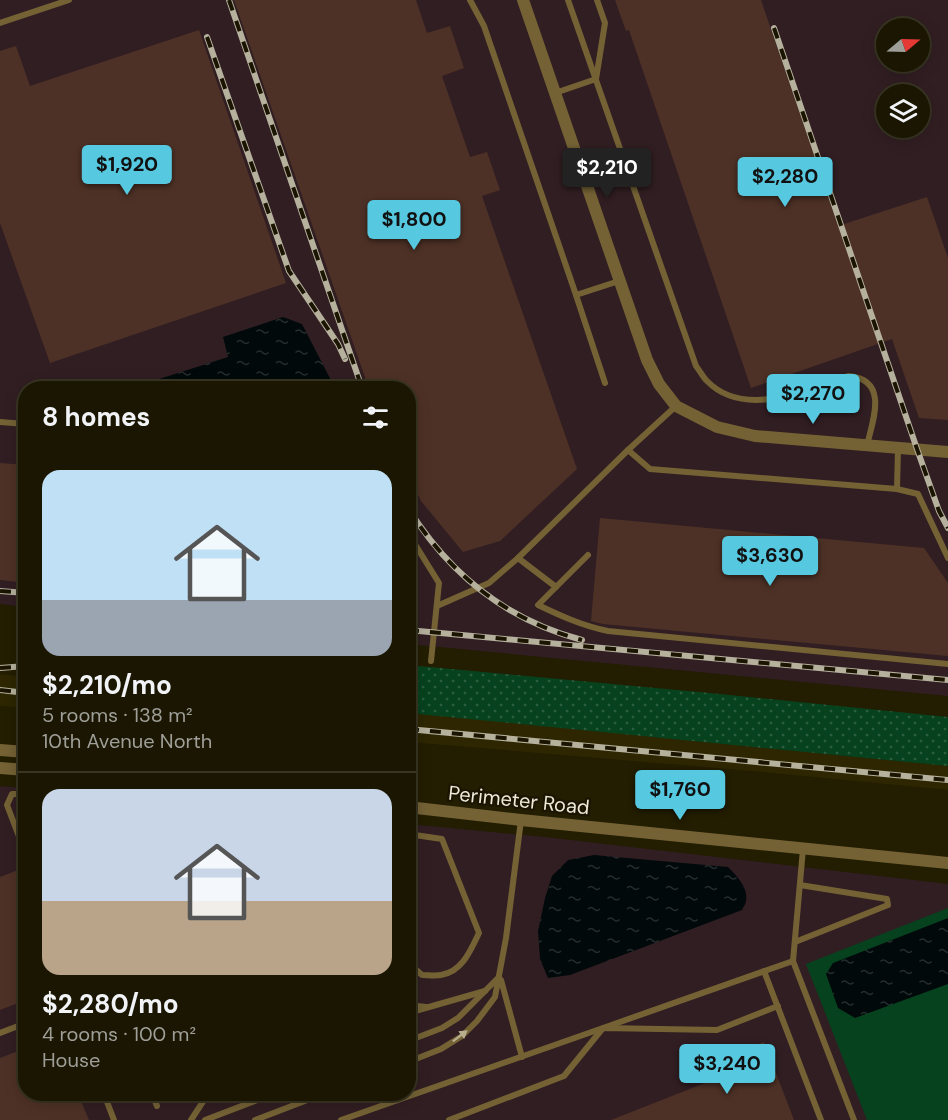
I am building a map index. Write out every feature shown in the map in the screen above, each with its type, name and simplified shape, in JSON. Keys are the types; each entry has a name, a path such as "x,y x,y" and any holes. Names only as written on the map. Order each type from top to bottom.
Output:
{"street":[{"path":"523,0 650,366 676,406 705,422 755,436 948,453"},
{"path":"0,750 18,751"},
{"path":"0,768 18,769"},
{"name":"Perimeter Road","path":"416,808 948,863"}],"lane":[{"path":"0,23 69,0"},
{"path":"470,0 488,37 605,383"},
{"path":"568,0 696,366 707,381 723,393 741,399 760,400 795,395 849,376 865,380 875,393 876,402 867,445"},
{"path":"596,80 605,23 597,0"},
{"path":"555,93 596,80"},
{"path":"576,295 619,280"},
{"path":"437,606 489,582 518,558 676,406"},
{"path":"0,422 18,423"},
{"path":"897,489 898,447"},
{"path":"628,450 650,469 897,489 918,494 948,558"},
{"path":"416,545 439,583 431,661"},
{"path":"588,555 538,604 563,617 608,631 948,664"},
{"path":"518,558 556,587"},
{"path":"18,794 12,794 7,805 18,834"},
{"path":"416,1059 441,1049 462,1036 495,997 510,910 521,820"},
{"path":"416,835 442,840 479,933 467,958 454,970 443,975 422,975 416,970"},
{"path":"803,849 793,961 854,1120"},
{"path":"795,942 888,905 887,899 800,885"},
{"path":"416,1094 793,961"},
{"path":"764,971 821,1120"},
{"path":"416,1038 442,1028 458,1018 500,976"},
{"path":"500,976 522,1057"},
{"path":"416,1011 486,991"},
{"path":"416,1006 430,1007"},
{"path":"603,1028 717,1030 778,1006"},
{"path":"0,1033 18,1026"},
{"path":"448,1120 564,1076 603,1028"},
{"path":"107,1101 114,1120"},
{"path":"155,1101 157,1106"},
{"path":"191,1120 203,1101"},
{"path":"205,1120 255,1101"},
{"path":"255,1120 305,1101"},
{"path":"341,1120 396,1101"}],"shaded area":[{"path":"0,0 948,0 948,696 416,645 416,381 18,381 18,606 0,604"},
{"path":"0,674 18,676 18,707 0,706"},
{"path":"416,713 948,766 948,790 416,743"},
{"path":"0,786 18,787 18,1101 416,1101 416,825 545,837 948,884 948,1120 0,1120"}],"green space":[{"path":"416,666 948,717 948,766 416,714"},
{"path":"948,908 948,1120 867,1120 806,964"}],"water":[{"path":"283,317 302,324 331,381 153,381 228,357 223,337"},
{"path":"594,855 728,867 746,891 746,903 742,910 570,975 548,978 540,959 538,931 552,876 568,860"},
{"path":"948,918 948,984 855,1018 838,1008 826,974 833,963"}],"building":[{"path":"234,0 416,0 427,33 450,26 464,68 442,76 470,157 487,152 500,190 482,196 577,469 500,541 463,552 421,501 416,490 416,381 366,381"},
{"path":"615,0 761,0 838,226 927,197 948,258 948,420 919,418 892,339 751,388 629,30 626,31"},
{"path":"199,30 286,283 50,363 0,223 0,51 16,46 30,86"},
{"path":"0,463 18,464 18,582 0,580"},
{"path":"600,518 924,548 948,583 948,656 603,624 591,621"},
{"path":"18,870 18,1003 0,1010 0,877"},
{"path":"764,1042 794,1120 611,1120 738,1070 732,1053"},
{"path":"18,1051 18,1101 81,1101 89,1120 0,1120 0,1058"}],"railway":[{"path":"229,0 360,381"},
{"path":"774,28 917,449 939,511 948,528"},
{"path":"207,37 289,271 338,344 345,359"},
{"path":"416,520 442,554 482,591 529,620 582,640"},
{"path":"0,591 18,592"},
{"path":"416,631 948,680"},
{"path":"0,668 18,667"},
{"path":"0,690 18,692"},
{"path":"416,730 948,780"}]}
